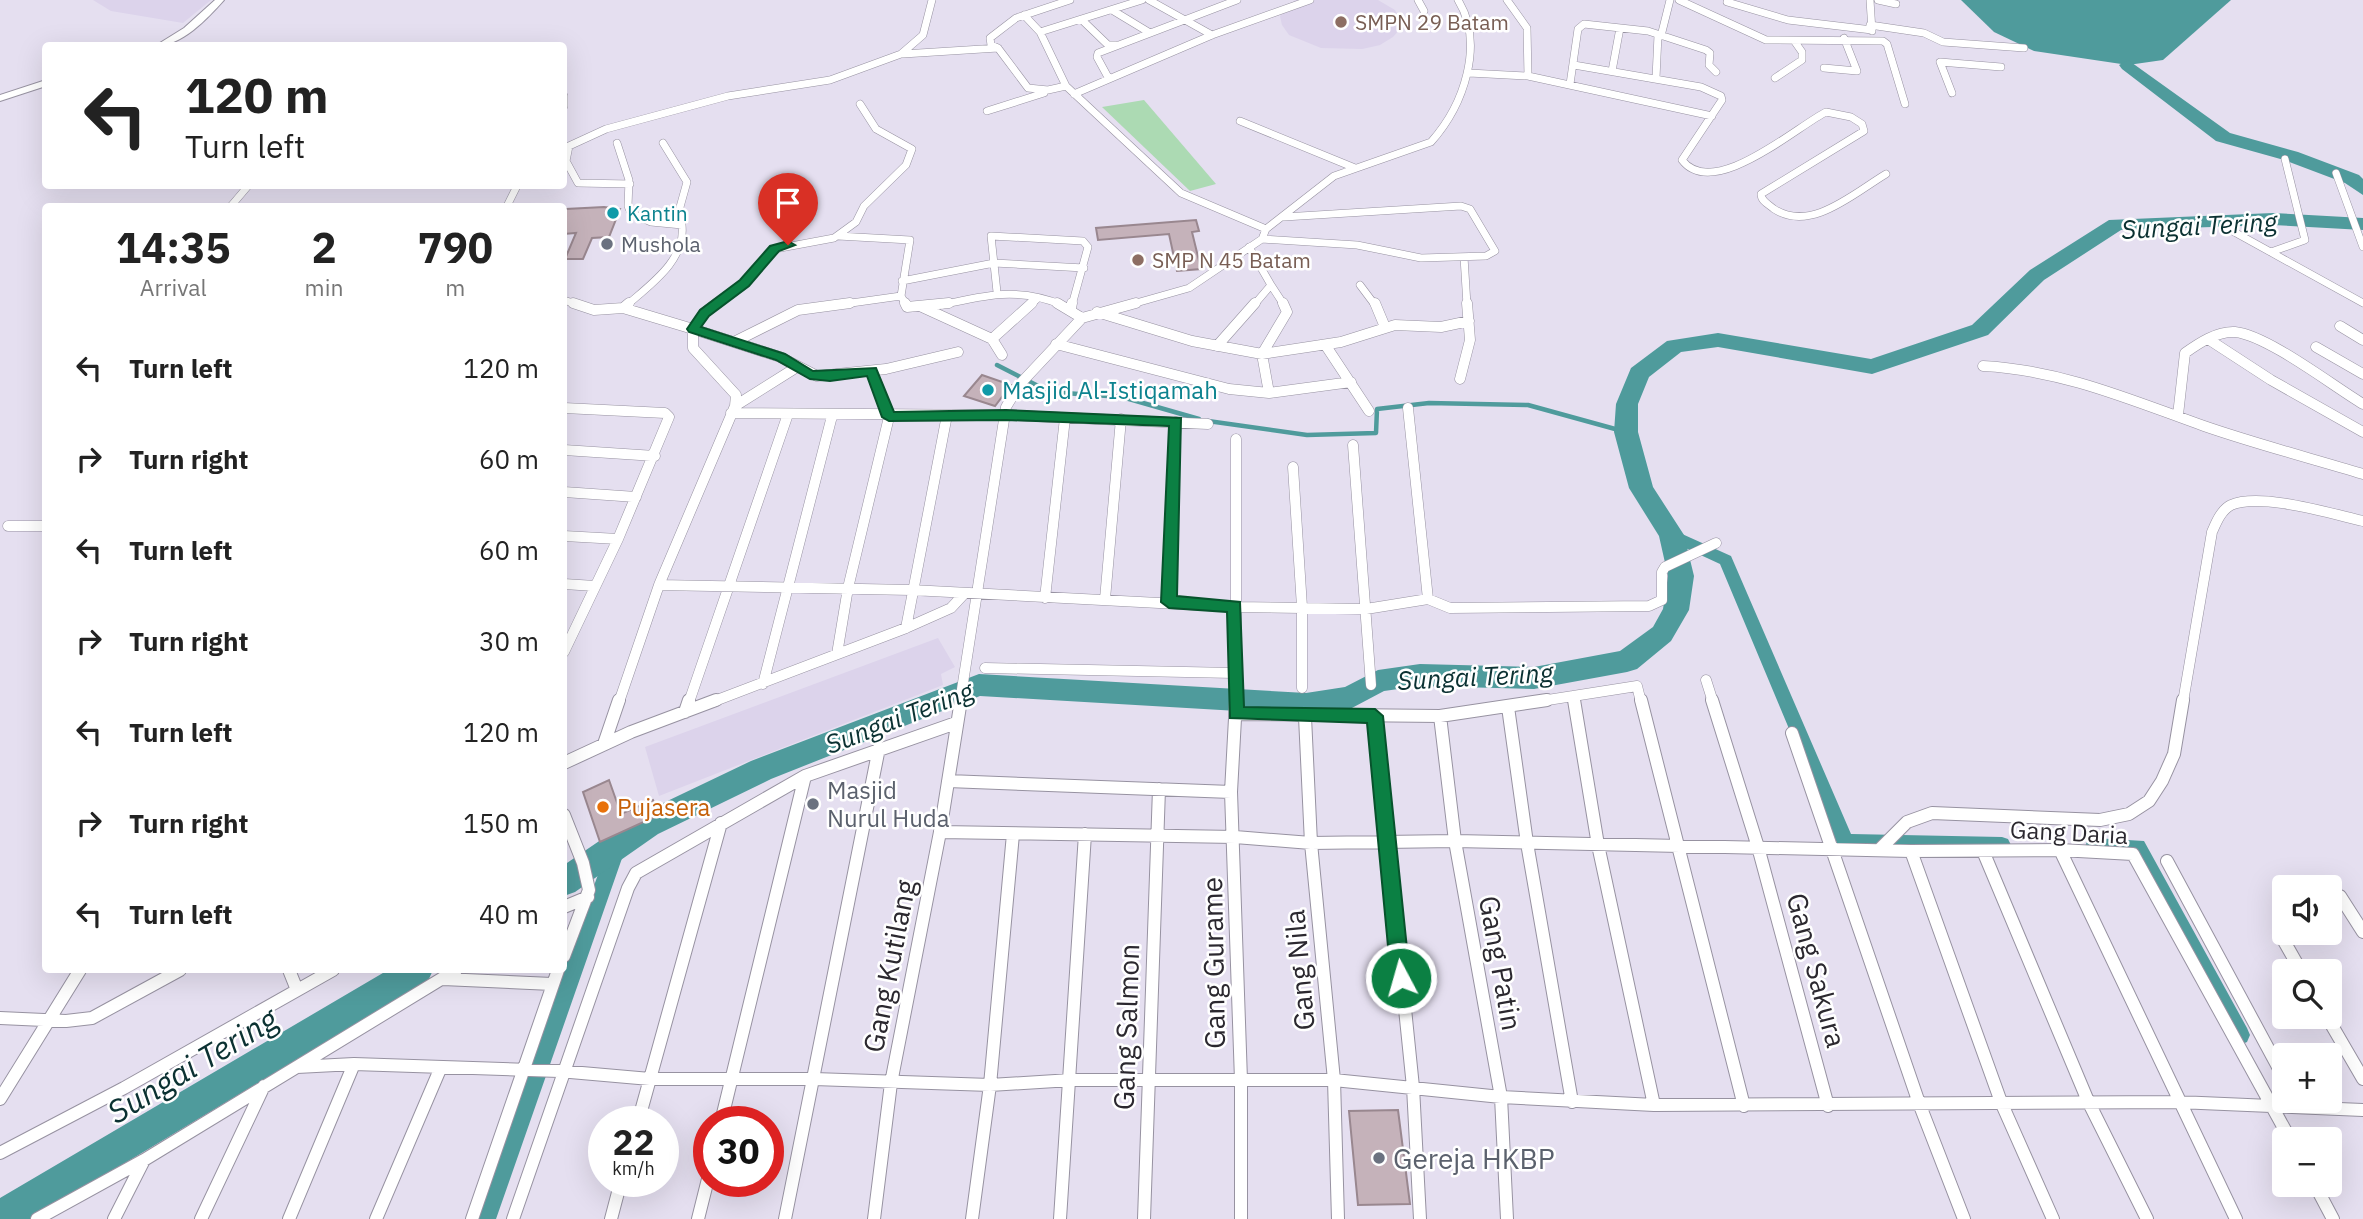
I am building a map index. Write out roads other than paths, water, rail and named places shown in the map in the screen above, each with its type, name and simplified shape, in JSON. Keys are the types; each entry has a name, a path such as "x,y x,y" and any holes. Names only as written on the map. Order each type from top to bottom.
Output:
{"street":[{"path":"166,42 187,30 220,0"},
{"path":"901,54 923,35 932,0"},
{"path":"1044,93 1022,84 999,48 989,41 994,32 1024,15 1070,0"},
{"path":"1040,32 1140,0"},
{"path":"1149,0 1212,36"},
{"path":"1110,79 1097,55 1116,45 1183,20 1209,6 1237,0"},
{"path":"1074,94 1212,36 1310,0"},
{"path":"1418,0 1423,11"},
{"path":"604,744 659,585 733,410 736,395 693,348 693,329 704,313 744,283 775,249 838,236 910,240 901,296 904,305 922,307 997,292 1038,298 1071,308 1082,318 1189,288 1213,275 1262,239 1266,229 1324,182 1355,167 1431,142 1469,73 1472,36 1469,19 1458,0"},
{"path":"1507,0 1509,9 1525,23 1528,32 1528,76"},
{"path":"1656,78 1660,35 1670,0"},
{"path":"1679,0 1766,40 1795,42 1840,38 1875,40 1887,44 1899,82 1898,91 1905,104"},
{"path":"1870,0 1871,27 1875,40"},
{"path":"1878,0 1896,4"},
{"path":"1727,2 1788,20 1924,33 1942,42 2024,48"},
{"path":"1112,10 1150,33"},
{"path":"1024,15 1040,32 1066,86 1181,193 1266,229"},
{"path":"1082,20 1108,45 1116,45"},
{"path":"1570,84 1580,24 1660,35 1709,51 1708,62 1716,72"},
{"path":"1824,68 1857,71 1831,26"},
{"path":"1612,71 1620,28"},
{"path":"1775,78 1802,60 1802,52 1795,42"},
{"path":"1980,45 1989,66"},
{"path":"567,156 569,146 606,130 728,96 830,80 901,54 999,48"},
{"path":"1952,93 1940,62 2001,67"},
{"path":"1574,65 1700,87 1721,96 1722,100 1682,160 1685,165 1697,170 1719,171 1739,166 1826,112 1851,117 1864,126 1864,131 1761,194 1760,198 1793,217 1808,217 1886,174"},
{"path":"1469,73 1528,76 1712,116"},
{"path":"0,98 42,84"},
{"path":"987,111 1066,86"},
{"path":"838,236 856,222 864,206 906,165 912,151 876,129 860,104"},
{"path":"1240,121 1355,167"},
{"path":"623,308 671,263 685,232 680,207 687,182 663,143"},
{"path":"617,144 629,184 628,206 639,218 682,225"},
{"path":"2271,252 2305,240 2285,159"},
{"path":"567,163 578,183 629,184"},
{"path":"2336,173 2363,247"},
{"path":"233,203 245,189"},
{"path":"1262,239 1357,245 1420,258 1492,255 1495,251 1466,207 1284,217"},
{"path":"2227,228 2363,303"},
{"path":"997,292 991,236 1011,235 1086,243 1084,268 1071,308"},
{"path":"1250,247 1270,285 1281,297 1287,312 1262,354 1269,393"},
{"path":"1460,379 1469,354 1464,257"},
{"path":"902,281 994,263 1084,268"},
{"path":"1217,346 1270,285"},
{"path":"1360,285 1373,299 1385,327"},
{"path":"734,342 798,310 901,296"},
{"path":"992,339 1038,298"},
{"path":"567,301 594,310 623,308 780,357 817,376 872,371 958,352"},
{"path":"922,307 992,339 1002,355"},
{"path":"1097,312 1217,346 1262,354 1326,346 1385,327 1441,327 1469,321"},
{"name":"Gang Kutilang","path":"874,1219 891,1083 948,781 963,673 969,595 1009,400 1027,375 1082,318"},
{"path":"2340,326 2363,340"},
{"path":"2178,415 2185,353 2225,332 2241,333 2363,404"},
{"path":"2208,339 2272,380 2363,432"},
{"path":"1056,344 1127,361 1200,384 1269,393 1351,382"},
{"path":"1326,346 1369,411"},
{"path":"2316,347 2363,373"},
{"path":"1983,366 2060,377 2363,474"},
{"path":"733,410 797,367"},
{"path":"837,654 848,588 889,417 872,371"},
{"path":"567,408 665,413 669,420 618,539 568,635"},
{"path":"1408,408 1428,599"},
{"path":"733,410 832,416 1006,415 1208,424"},
{"path":"685,712 788,414"},
{"path":"906,628 911,590 947,415"},
{"path":"763,684 832,416"},
{"path":"1045,598 1065,418"},
{"path":"1105,599 1121,419"},
{"path":"1169,602 1176,422"},
{"name":"Gang Gurame","path":"1236,439 1236,710 1231,792 1235,837 1241,1080 1241,1219"},
{"path":"1353,445 1371,685"},
{"path":"567,450 655,456"},
{"path":"1293,467 1302,607 1302,688"},
{"path":"567,492 636,497"},
{"path":"1882,847 1907,822 1919,816 1942,813 2064,820 2118,819 2143,809 2164,780 2174,754 2212,532 2221,513 2232,504 2263,503 2363,521"},
{"path":"8,526 42,526"},
{"path":"567,536 618,539"},
{"path":"659,585 787,590 911,590 1235,607 1366,609 1428,599 1450,608 1649,606 1662,600 1662,572 1671,563 1716,543"},
{"path":"567,584 595,586"},
{"path":"567,762 685,712 906,628 951,608 969,595"},
{"path":"985,668 1234,673"},
{"name":"Gang Sakura","path":"1706,680 1758,847 1828,1106"},
{"path":"1236,710 1305,717 1440,716 1508,708 1629,685 1640,688 1744,1106"},
{"path":"1573,696 1598,845 1654,1105"},
{"path":"1508,708 1527,843 1572,1102"},
{"path":"1375,716 1413,1087 1420,1219"},
{"name":"Gang Patin","path":"1440,716 1455,841 1501,1097 1507,1219"},
{"name":"Gang Nila","path":"1305,717 1311,843 1334,1080 1338,1219"},
{"path":"513,1219 561,1071 632,878 645,865 805,776 957,718"},
{"path":"1792,733 1919,1103 1964,1219"},
{"path":"785,1219 879,748"},
{"path":"726,1106 805,776"},
{"path":"948,781 1231,792"},
{"name":"Gang Salmon","path":"1144,1219 1159,789"},
{"path":"642,1106 721,823"},
{"name":"Gang Daria","path":"940,832 1235,837 1311,843 1455,841 1882,847 1911,851 2060,850 2134,854 2272,1103"},
{"path":"972,1219 990,1085 1013,834"},
{"path":"1060,1219 1072,1080 1085,834"},
{"path":"567,949 589,894 583,863 568,839"},
{"path":"2060,850 2236,1219"},
{"path":"1911,851 2001,1102 2053,1219"},
{"path":"1983,851 2088,1101 2147,1219"},
{"path":"2167,861 2272,1056"},
{"path":"567,905 589,894"},
{"path":"2342,899 2363,932"},
{"path":"0,1099 78,973"},
{"path":"0,1018 74,1021 102,1014 175,973"},
{"path":"290,973 297,990"},
{"path":"0,1153 124,1088 328,973"},
{"path":"37,1219 144,1160 451,973"},
{"path":"472,1219 526,1069 557,973"},
{"path":"441,979 552,984"},
{"path":"2334,1029 2363,1079"},
{"path":"297,1067 354,1064 526,1069 650,1079 814,1079 990,1085 1072,1080 1334,1080 1501,1097 1654,1105 1828,1106 2088,1101 2272,1107"},
{"path":"289,1219 354,1064"},
{"path":"376,1219 441,1067"},
{"path":"201,1219 264,1086"},
{"path":"2342,1108 2363,1110"},
{"path":"114,1219 144,1160"},
{"path":"611,1219 617,1197"},
{"path":"698,1219 704,1197"},
{"path":"2321,1197 2333,1219"}],"waterway":[{"name":"Sungai Tering","path":"2128,65 2223,137 2291,156 2352,179 2363,189"},
{"name":"Sungai Tering","path":"567,880 647,825 761,770 979,685 1306,704 1350,698 1378,681 1420,675 1534,678 1627,661 1662,634 1676,610 1681,576 1671,535 1641,488 1626,432 1627,404 1639,373 1675,346 1718,340 1872,367 1980,330 2037,275 2116,224 2273,219 2363,224"},
{"path":"997,365 1050,392 1122,397 1199,419"},
{"path":"1208,421 1307,435 1376,433 1377,409 1429,403 1528,405 1626,432"},
{"path":"1671,535 1726,560 1845,842 2002,845"},
{"path":"485,1219 618,844"},
{"path":"2094,846 2138,847 2240,1035"},
{"name":"Sungai Tering","path":"0,1218 412,973"}],"place":[{"name":"SMPN 29 Batam","path":"1341,22"},
{"name":"Kantin","path":"613,213"},
{"name":"Mushola","path":"607,244"},
{"name":"SMP N 45 Batam","path":"1138,260"},
{"name":"Masjid Al-Istiqamah","path":"988,390"},
{"name":"Masjid Nurul Huda","path":"813,804"},
{"name":"Pujasera","path":"603,807"},
{"name":"Gereja HKBP","path":"1379,1158"}]}
